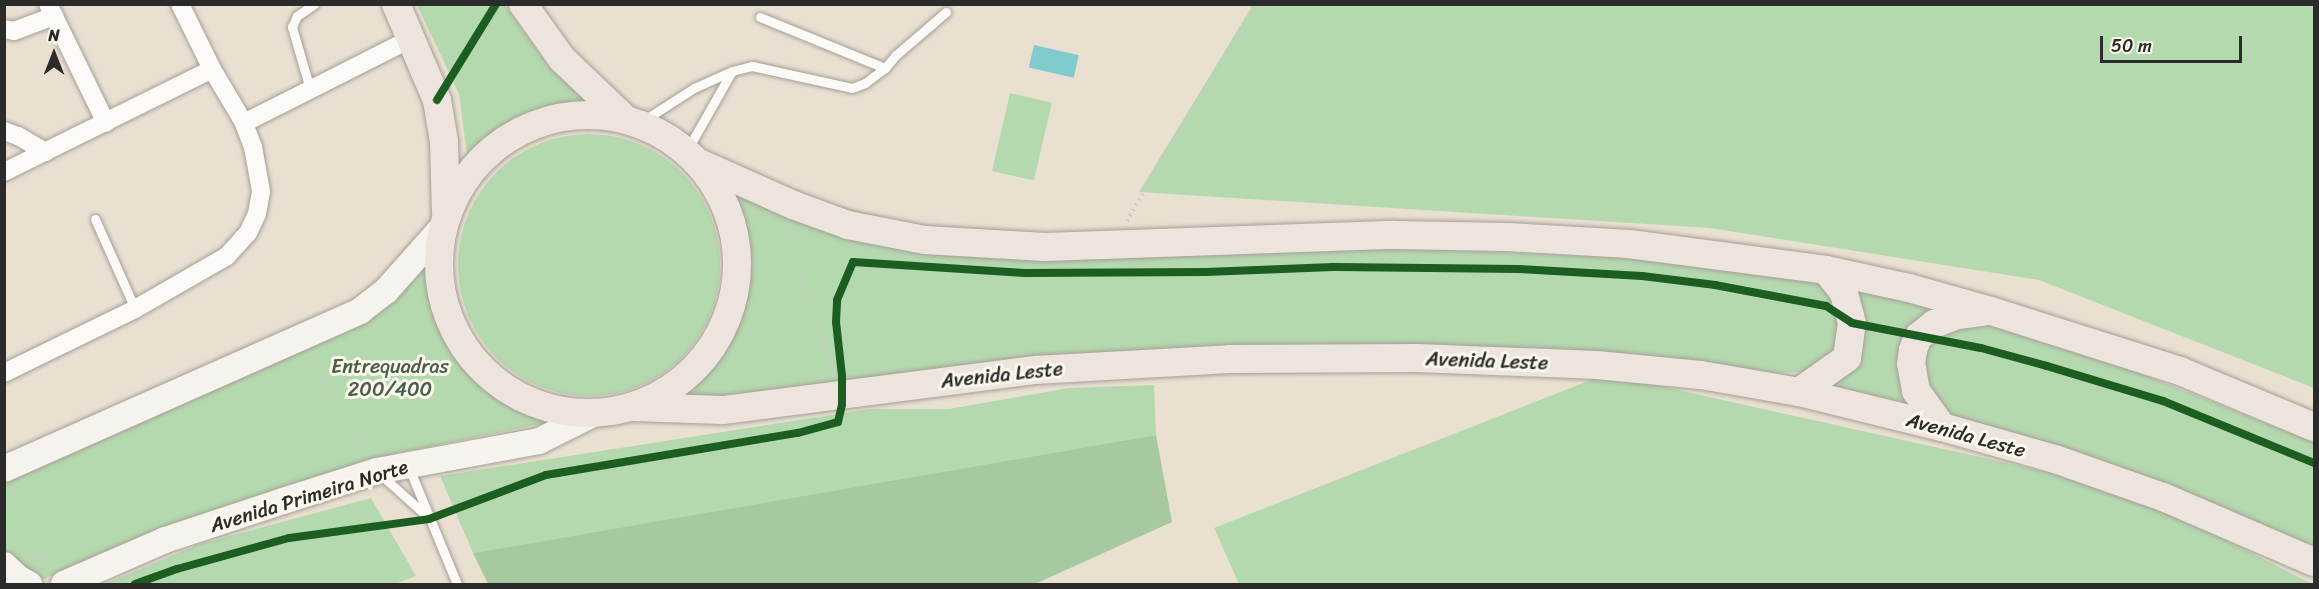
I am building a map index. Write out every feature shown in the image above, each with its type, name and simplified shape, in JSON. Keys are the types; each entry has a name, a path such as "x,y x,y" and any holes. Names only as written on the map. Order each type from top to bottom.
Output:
{"main road":[{"path":"396,4 437,99 444,142 444,221 437,273 447,318 471,358 505,389 547,409 593,414 633,407 672,388 704,359 726,322 737,281 736,238 722,197 692,157"},
{"path":"523,4 562,59 632,122"},
{"path":"4,469 360,311 386,291 444,221 467,175 499,144 538,123 582,115 632,122 663,135 692,157 837,221 888,234 925,240 1045,247 1394,235 1508,237 1629,244 1826,270 1909,288 1991,311 2180,371 2314,428"},
{"path":"1799,392 1847,358 1852,323 1844,294 1826,270"},
{"path":"1942,427 1916,391 1911,364 1918,337 1934,324 1958,315 1991,311"},
{"name":"Avenida Leste","path":"633,407 723,410 838,385 1047,369 1230,359 1417,358 1597,365 1701,375 1799,392 1942,427 2055,459 2163,497 2314,562"},
{"name":"Avenida Primeira Norte","path":"64,585 165,540 371,463 408,465 539,441 593,414"},
{"path":"4,565 29,585"}],"street":[{"path":"4,373 135,309 227,256 248,233 257,214 261,191 253,147 244,123 212,69 180,4"},
{"path":"4,29 14,31 51,10 106,123"},
{"path":"244,123 412,38"},
{"path":"4,172 212,69"},
{"path":"4,131 46,152"}],"lane":[{"path":"310,89 292,27 297,16 314,4"},
{"path":"632,122 694,88 732,71 752,66 852,88 865,83 885,68 896,55 946,12"},
{"path":"760,17 885,68"},
{"path":"692,157 732,71"},
{"path":"95,219 135,309"},
{"path":"371,463 429,519"},
{"path":"408,465 457,585"}],"path":[{"path":"1113,245 1255,4"},
{"path":"789,219 789,230 808,303 838,385"},
{"path":"789,230 798,235"},
{"path":"301,347 371,463"},
{"path":"838,385 841,365"}],"green space":[{"path":"417,5 505,5 547,64 597,108 561,109 531,118 490,138 468,162 459,94"},
{"path":"1253,5 2314,5 2314,388 2039,280 1710,228 1139,192"},
{"path":"1010,93 1052,103 1034,181 992,171"},
{"path":"589,134 615,136 639,144 662,156 682,172 698,192 710,215 718,239 720,265 718,291 710,315 698,338 682,358 662,374 639,386 615,394 589,396 563,394 539,386 516,374 496,358 480,338 468,315 460,291 458,265 460,239 468,215 480,192 496,172 516,156 539,144 563,136"},
{"path":"703,168 921,229 1616,257 1807,277 1849,292 1844,355 1815,371 1768,374 1230,356 650,404 693,373 721,337 736,293 738,246 725,202"},
{"name":"Entrequadras 200/400","path":"437,237 436,298 462,353 509,403 575,417 403,452 69,568 33,584 5,584 5,475 358,308"},
{"path":"1853,290 1959,307 1930,318 1921,390 1949,416 1773,377 1816,373 1846,356"},
{"path":"1987,313 2314,442 2314,548 1951,416 1922,390 1914,350"},
{"path":"1606,374 2128,490 2312,584 1239,584 1214,528"},
{"path":"1154,385 1156,435 473,553 440,476 870,409 949,409 1069,388"},
{"path":"1156,435 1172,522 1035,584 488,584 473,553"},
{"path":"371,498 416,576 395,584 105,584 200,544"}],"water":[{"path":"1034,45 1079,55 1074,78 1029,67"}],"cycle path":[{"path":"437,100 496,4"},
{"path":"135,584 177,569 289,538 429,519 546,475 798,433 838,422 842,405 842,376 836,322 837,300 853,262 1025,273 1206,272 1333,267 1519,269 1642,276 1715,285 1826,306 1852,323 1981,348 2047,366 2163,401 2314,463"}]}
